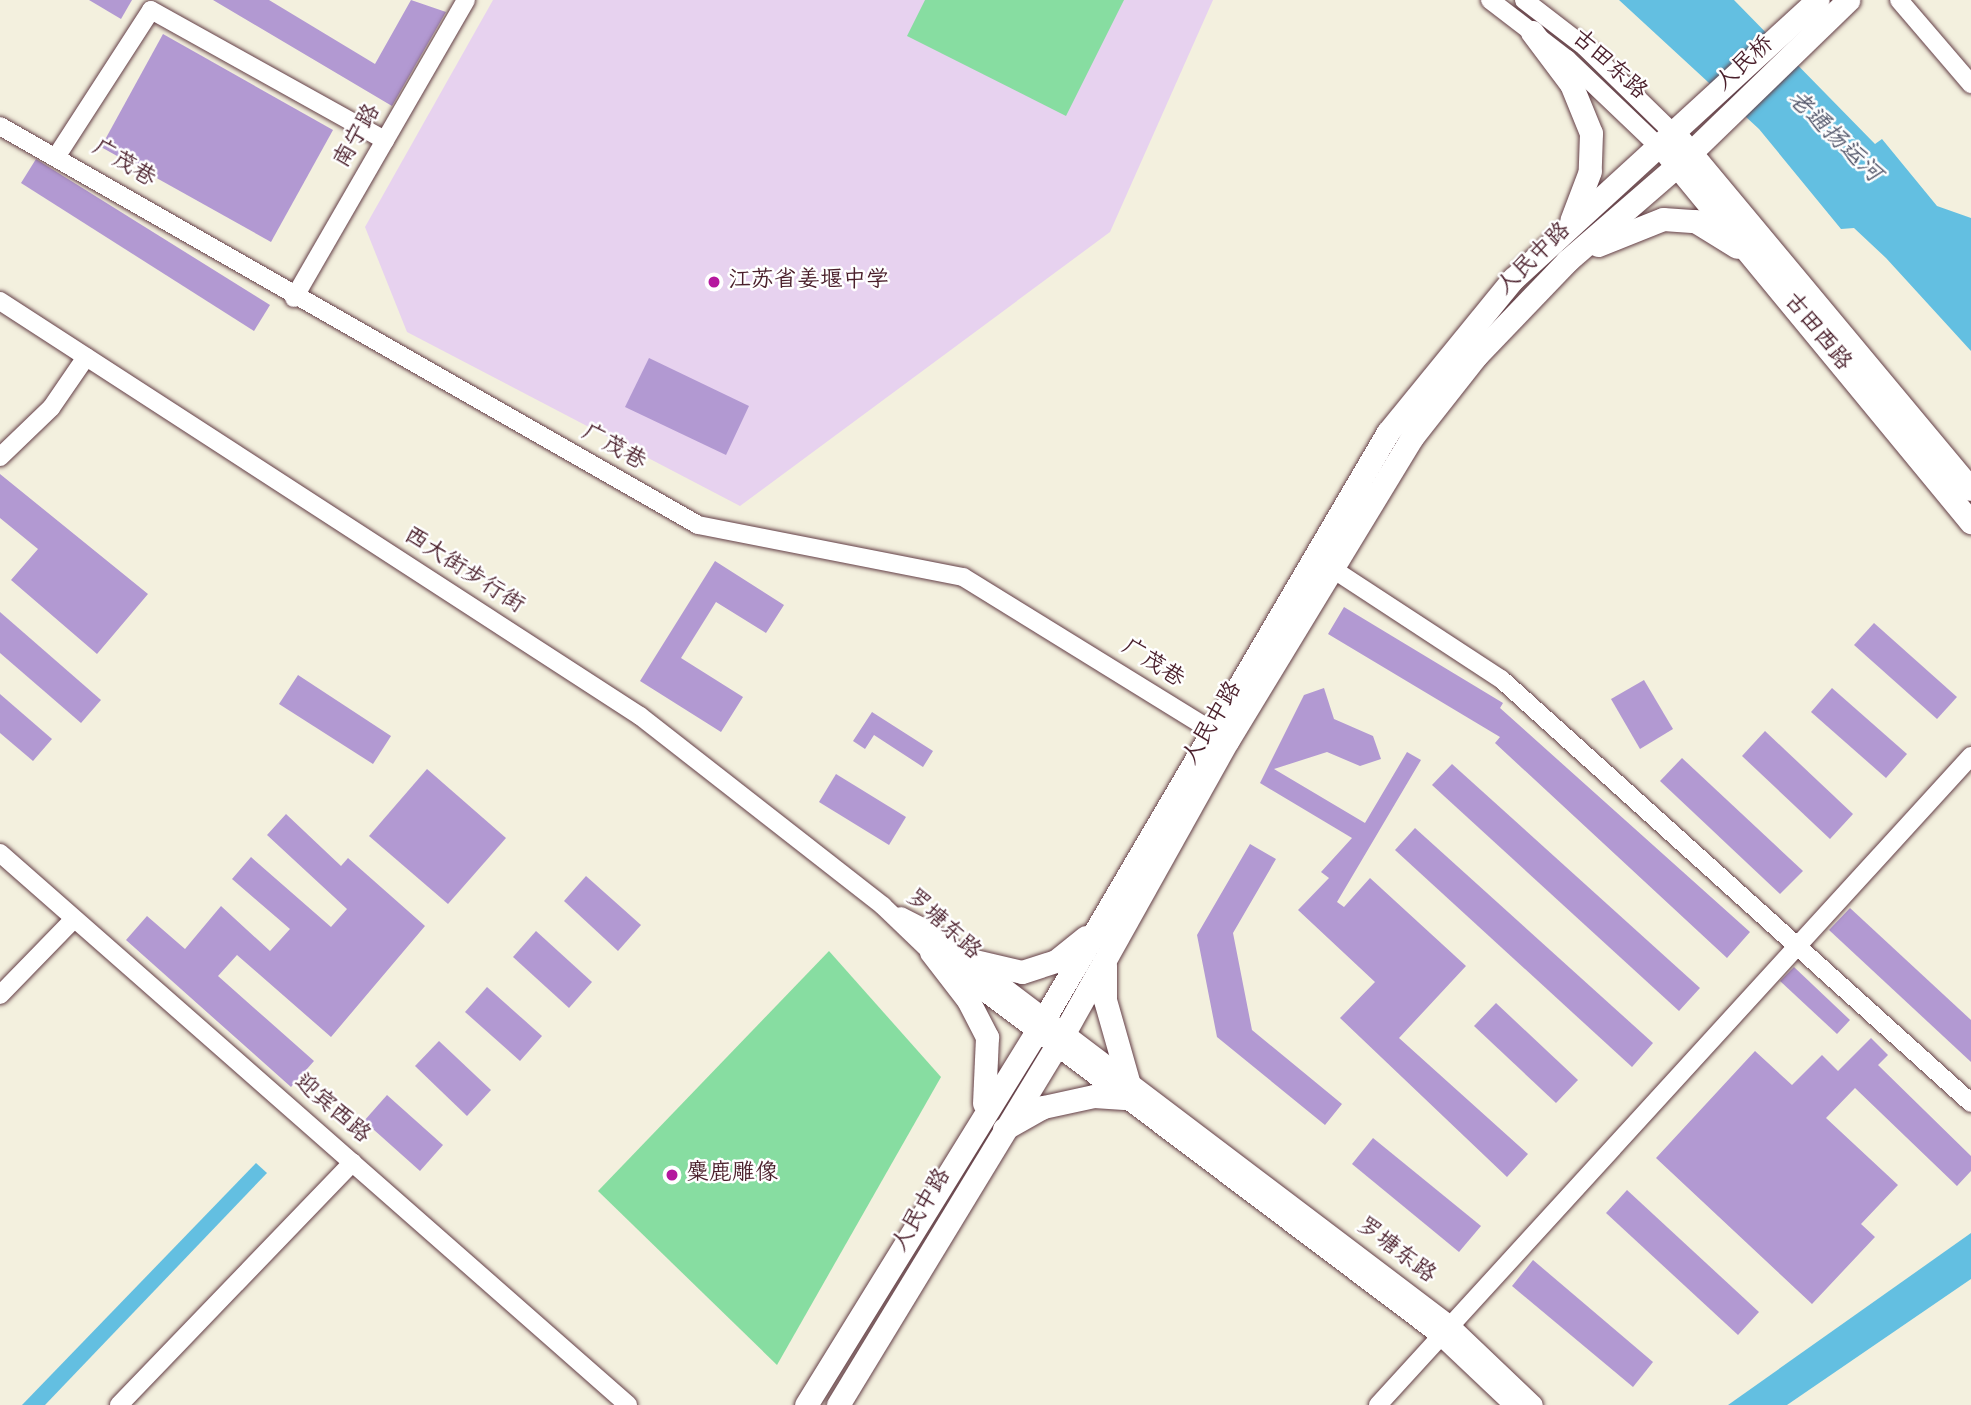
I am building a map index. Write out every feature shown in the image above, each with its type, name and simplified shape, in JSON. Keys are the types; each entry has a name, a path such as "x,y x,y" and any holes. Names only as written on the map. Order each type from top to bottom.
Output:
{"main road":[{"path":"1797,32 1817,0"},
{"path":"1797,32 1848,0"},
{"path":"1532,32 1571,83 1591,133 1590,171 1567,229"},
{"name":"人民桥","path":"1701,106 1797,32"},
{"name":"人民桥","path":"1718,123 1797,32"},
{"name":"人民中路","path":"806,1405 1094,931 1218,736 1322,562 1388,432 1456,343 1567,229 1701,106"},
{"name":"人民中路","path":"1322,562 1413,436 1476,356 1567,261 1684,158 1718,123"},
{"name":"古田西路","path":"1665,139 1971,489"},
{"name":"古田西路","path":"1684,158 1756,260 1971,522"},
{"path":"1567,261 1663,219 1695,221 1756,260"},
{"name":"人民中路","path":"838,1405 999,1132 1060,1040 1105,960 1218,736"},
{"path":"966,959 1022,972 1056,961 1094,931"},
{"path":"931,953 968,1000 987,1037 990,1075 982,1113"},
{"path":"999,1132 1043,1107 1126,1090 1105,1000 1105,960"}],"street":[{"name":"南宁路","path":"294,298 466,0"},
{"name":"古田东路","path":"1490,0 1665,139"},
{"name":"古田东路","path":"1524,0 1585,47 1665,139"},
{"path":"1899,0 1971,84"},
{"path":"58,154 151,10 385,140"},
{"name":"广茂巷","path":"0,126 58,154 294,298 698,525 963,577 1218,736"},
{"name":"西大街步行街","path":"0,301 640,716 883,906"},
{"path":"0,457 51,408 86,357"},
{"path":"1322,562 1501,679 1971,1103"},
{"path":"1378,1405 1795,943 1971,756"},
{"name":"迎宾西路","path":"0,853 628,1405"},
{"name":"罗塘东路","path":"883,906 931,953 1060,1040 1444,1329 1534,1405"},
{"name":"罗塘东路","path":"883,906 966,959 1039,1025"},
{"path":"0,995 74,919"},
{"path":"120,1405 353,1162"},
{"name":"罗塘东路","path":"1444,1329 1513,1405"}],"shaded area":[{"name":"江苏省姜堰中学","path":"493,0 1213,0 1110,232 740,506 407,332 365,227"}],"green space":[{"path":"925,0 1124,0 1066,116 907,36"},
{"path":"829,951 941,1077 777,1365 598,1191"}],"water":[{"name":"老通扬运河","path":"1619,0 1734,0 1875,144 1882,139 1937,206 1971,218 1971,351 1886,258 1854,228 1841,229 1759,129"},
{"path":"256,1163 267,1173 45,1405 22,1405"},
{"path":"1971,1233 1971,1279 1787,1405 1728,1405"}],"building":[{"path":"89,0 132,0 121,19"},
{"path":"213,0 269,0 375,64 411,0 446,12 392,106"},
{"path":"163,34 333,130 271,242 101,147"},
{"path":"36,159 270,305 254,331 21,183"},
{"path":"649,358 749,406 726,455 625,407"},
{"path":"0,474 148,594 97,654 11,580 38,549 0,518"},
{"path":"715,561 784,605 766,633 716,602 681,658 743,697 721,732 640,681"},
{"path":"1344,607 1503,703 1500,708 1750,932 1727,958 1495,743 1500,737 1328,634"},
{"path":"0,612 101,700 81,723 0,653"},
{"path":"1874,623 1957,697 1937,719 1854,645"},
{"path":"298,675 391,736 373,764 279,704"},
{"path":"1644,680 1673,729 1640,749 1611,699"},
{"path":"1324,688 1334,719 1373,736 1381,759 1360,766 1327,752 1274,769 1365,823 1407,752 1421,760 1337,902 1344,907 1370,878 1466,966 1399,1038 1528,1154 1507,1177 1340,1018 1375,982 1298,910 1329,878 1321,872 1352,838 1260,783 1304,695"},
{"path":"1832,688 1907,754 1886,778 1811,712"},
{"path":"0,694 52,739 33,761 0,733"},
{"path":"872,712 933,751 923,767 874,735 865,749 853,741"},
{"path":"1765,731 1853,814 1830,839 1742,756"},
{"path":"1682,758 1803,871 1780,894 1660,781"},
{"path":"1452,764 1700,988 1679,1011 1432,785"},
{"path":"427,769 506,838 448,904 369,836"},
{"path":"836,774 906,817 889,845 819,802"},
{"path":"286,814 341,866 348,858 425,926 331,1037 237,955 218,976 314,1061 291,1087 126,940 147,916 185,949 221,906 270,951 290,929 232,879 251,857 331,927 347,909 267,835"},
{"path":"1415,828 1653,1043 1632,1067 1395,850"},
{"path":"1250,844 1276,859 1233,933 1252,1030 1342,1104 1325,1125 1217,1037 1197,935"},
{"path":"586,876 641,925 618,951 564,901"},
{"path":"1850,908 1971,1020 1971,1062 1829,930"},
{"path":"536,931 592,982 569,1008 513,957"},
{"path":"1794,967 1850,1020 1837,1034 1780,981"},
{"path":"487,987 542,1036 520,1061 465,1012"},
{"path":"1496,1003 1578,1080 1556,1103 1474,1026"},
{"path":"1871,1038 1888,1055 1878,1065 1971,1156 1971,1171 1957,1186 1855,1088 1826,1118 1898,1185 1861,1224 1875,1237 1812,1304 1656,1158 1755,1051 1792,1085 1822,1055 1838,1071"},
{"path":"439,1041 491,1090 467,1116 415,1066"},
{"path":"387,1095 443,1145 420,1171 364,1121"},
{"path":"1373,1138 1481,1226 1459,1252 1352,1164"},
{"path":"1627,1190 1759,1312 1738,1335 1606,1213"},
{"path":"1533,1260 1653,1362 1633,1387 1512,1286"}],"place":[{"name":"江苏省姜堰中学","path":"714,282"},
{"name":"麋鹿雕像","path":"672,1175"}]}
